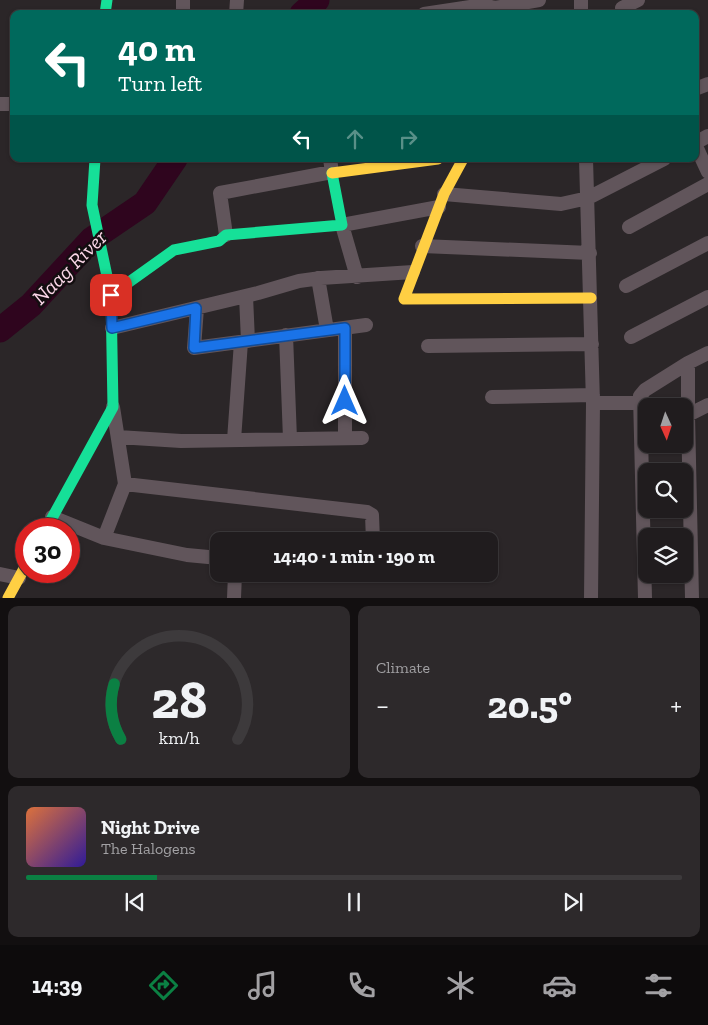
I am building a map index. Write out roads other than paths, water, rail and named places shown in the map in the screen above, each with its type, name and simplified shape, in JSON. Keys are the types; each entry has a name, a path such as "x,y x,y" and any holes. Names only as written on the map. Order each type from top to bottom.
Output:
{"street":[{"path":"444,10 483,2 495,8 539,0"},
{"path":"622,7 638,0"},
{"path":"699,153 708,172"},
{"path":"95,162 92,205 111,295 113,406 125,484 104,538"},
{"path":"226,235 220,193 331,165 384,162"},
{"path":"461,162 422,246 404,299 591,298"},
{"path":"586,162 593,399 591,598"},
{"path":"111,295 174,250 219,241 226,235 342,225 442,200 561,204 588,198 658,162"},
{"path":"331,165 342,225 357,277"},
{"path":"629,227 708,184"},
{"path":"626,286 708,243"},
{"path":"422,246 590,253"},
{"path":"112,328 318,278 413,272"},
{"path":"318,278 327,330"},
{"path":"234,440 244,341 246,296"},
{"path":"630,337 708,297"},
{"path":"196,308 194,348 366,325"},
{"path":"345,328 345,438"},
{"path":"286,335 290,439"},
{"path":"428,346 592,344"},
{"path":"640,398 645,390 688,363 708,353"},
{"path":"688,363 688,398"},
{"path":"492,397 593,399 638,403"},
{"path":"693,412 708,405"},
{"path":"52,518 113,406"},
{"path":"118,437 181,441 362,438"},
{"path":"642,453 645,598"},
{"path":"689,453 692,598"},
{"path":"125,484 366,512 372,515 373,532"},
{"path":"80,531 187,556 210,557"},
{"path":"0,574 15,577"},
{"path":"234,598 235,582"},
{"path":"8,598 16,583"}],"waterway":[{"name":"Naag River","path":"306,10 317,0"},
{"name":"Naag River","path":"0,330 31,305 92,239 145,203 173,162"}]}
